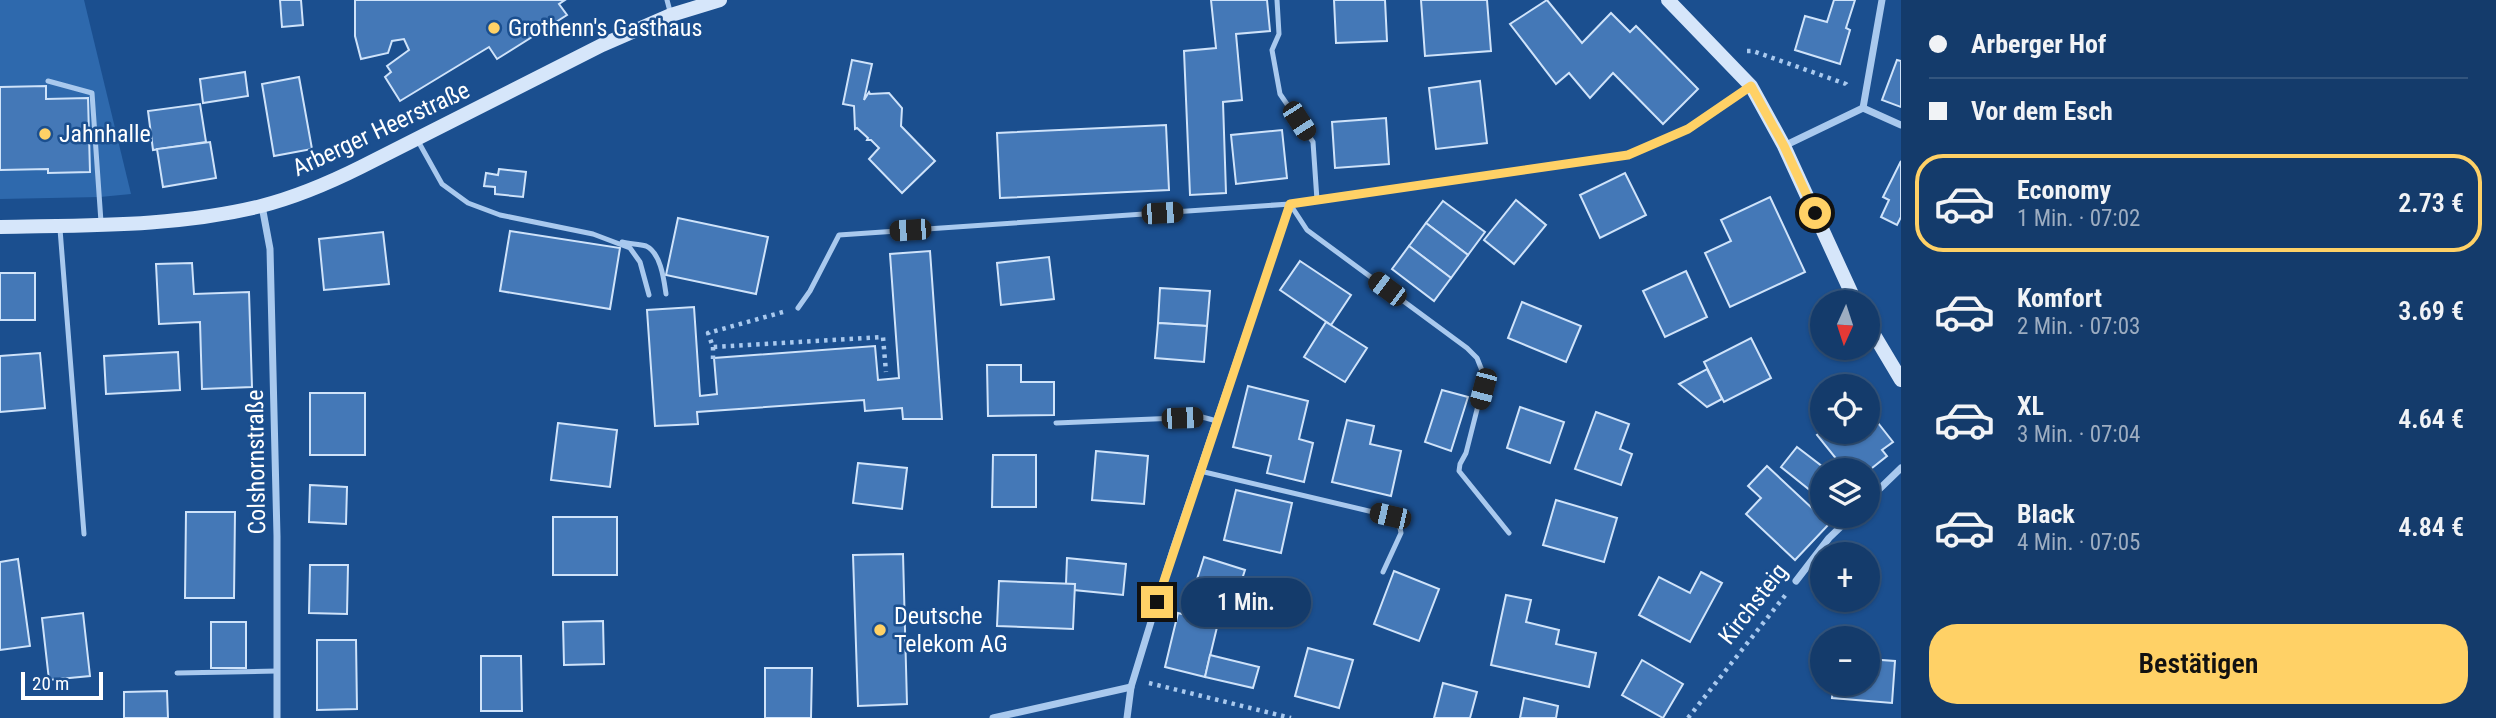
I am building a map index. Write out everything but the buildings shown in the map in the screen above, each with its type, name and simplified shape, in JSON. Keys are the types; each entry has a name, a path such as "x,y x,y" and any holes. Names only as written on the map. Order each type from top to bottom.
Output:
{"main road":[{"name":"Arberger Heerstraße","path":"0,227 166,221 262,206 324,185 602,45 669,7 720,0"},
{"path":"1668,0 1751,86 1784,146 1850,290"},
{"path":"1880,345 1901,380"}],"street":[{"path":"1863,108 1882,0"},
{"path":"1127,718 1133,683 1200,471 1290,204 1628,155 1688,129 1751,86"},
{"path":"1784,146 1863,108 1901,125"},
{"name":"Colshornstraße","path":"262,206 270,249 277,537 277,718"},
{"path":"1880,488 1901,468"},
{"name":"Kirchsteig","path":"1796,582 1839,528"},
{"path":"993,718 1133,683"}],"lane":[{"path":"1277,0 1279,34 1272,50 1279,94 1313,142 1317,201"},
{"path":"48,81 92,93 101,225"},
{"path":"417,139 442,184 468,203 500,215 547,223 648,247 655,254 660,266 666,294"},
{"path":"797,308 810,291 839,235 1290,204 1307,230 1467,348 1476,358 1485,377 1459,471 1509,533"},
{"path":"60,226 84,534"},
{"path":"611,240 630,248 640,262 649,295"},
{"path":"1056,423 1202,417 1217,421"},
{"path":"1200,471 1390,516 1399,523 1401,533 1382,572"},
{"path":"177,673 277,671"}],"path":[{"path":"1718,52 1753,51 1846,84 1863,108"},
{"path":"713,364 713,347 708,333 797,308"},
{"path":"713,347 883,337 886,372"},
{"name":"Kirchsteig","path":"1688,718 1796,582"},
{"path":"1133,683 1291,718"}],"shaded area":[{"path":"0,0 84,0 131,194 0,199"}],"place":[{"name":"Grothenn's Gasthaus","path":"494,28"},
{"name":"Jahnhalle","path":"45,134"},
{"name":"Deutsche Telekom AG","path":"880,630"}],"route":[{"path":"1157,602 1290,204 1628,155 1688,129 1751,86 1784,146 1815,213"}]}
